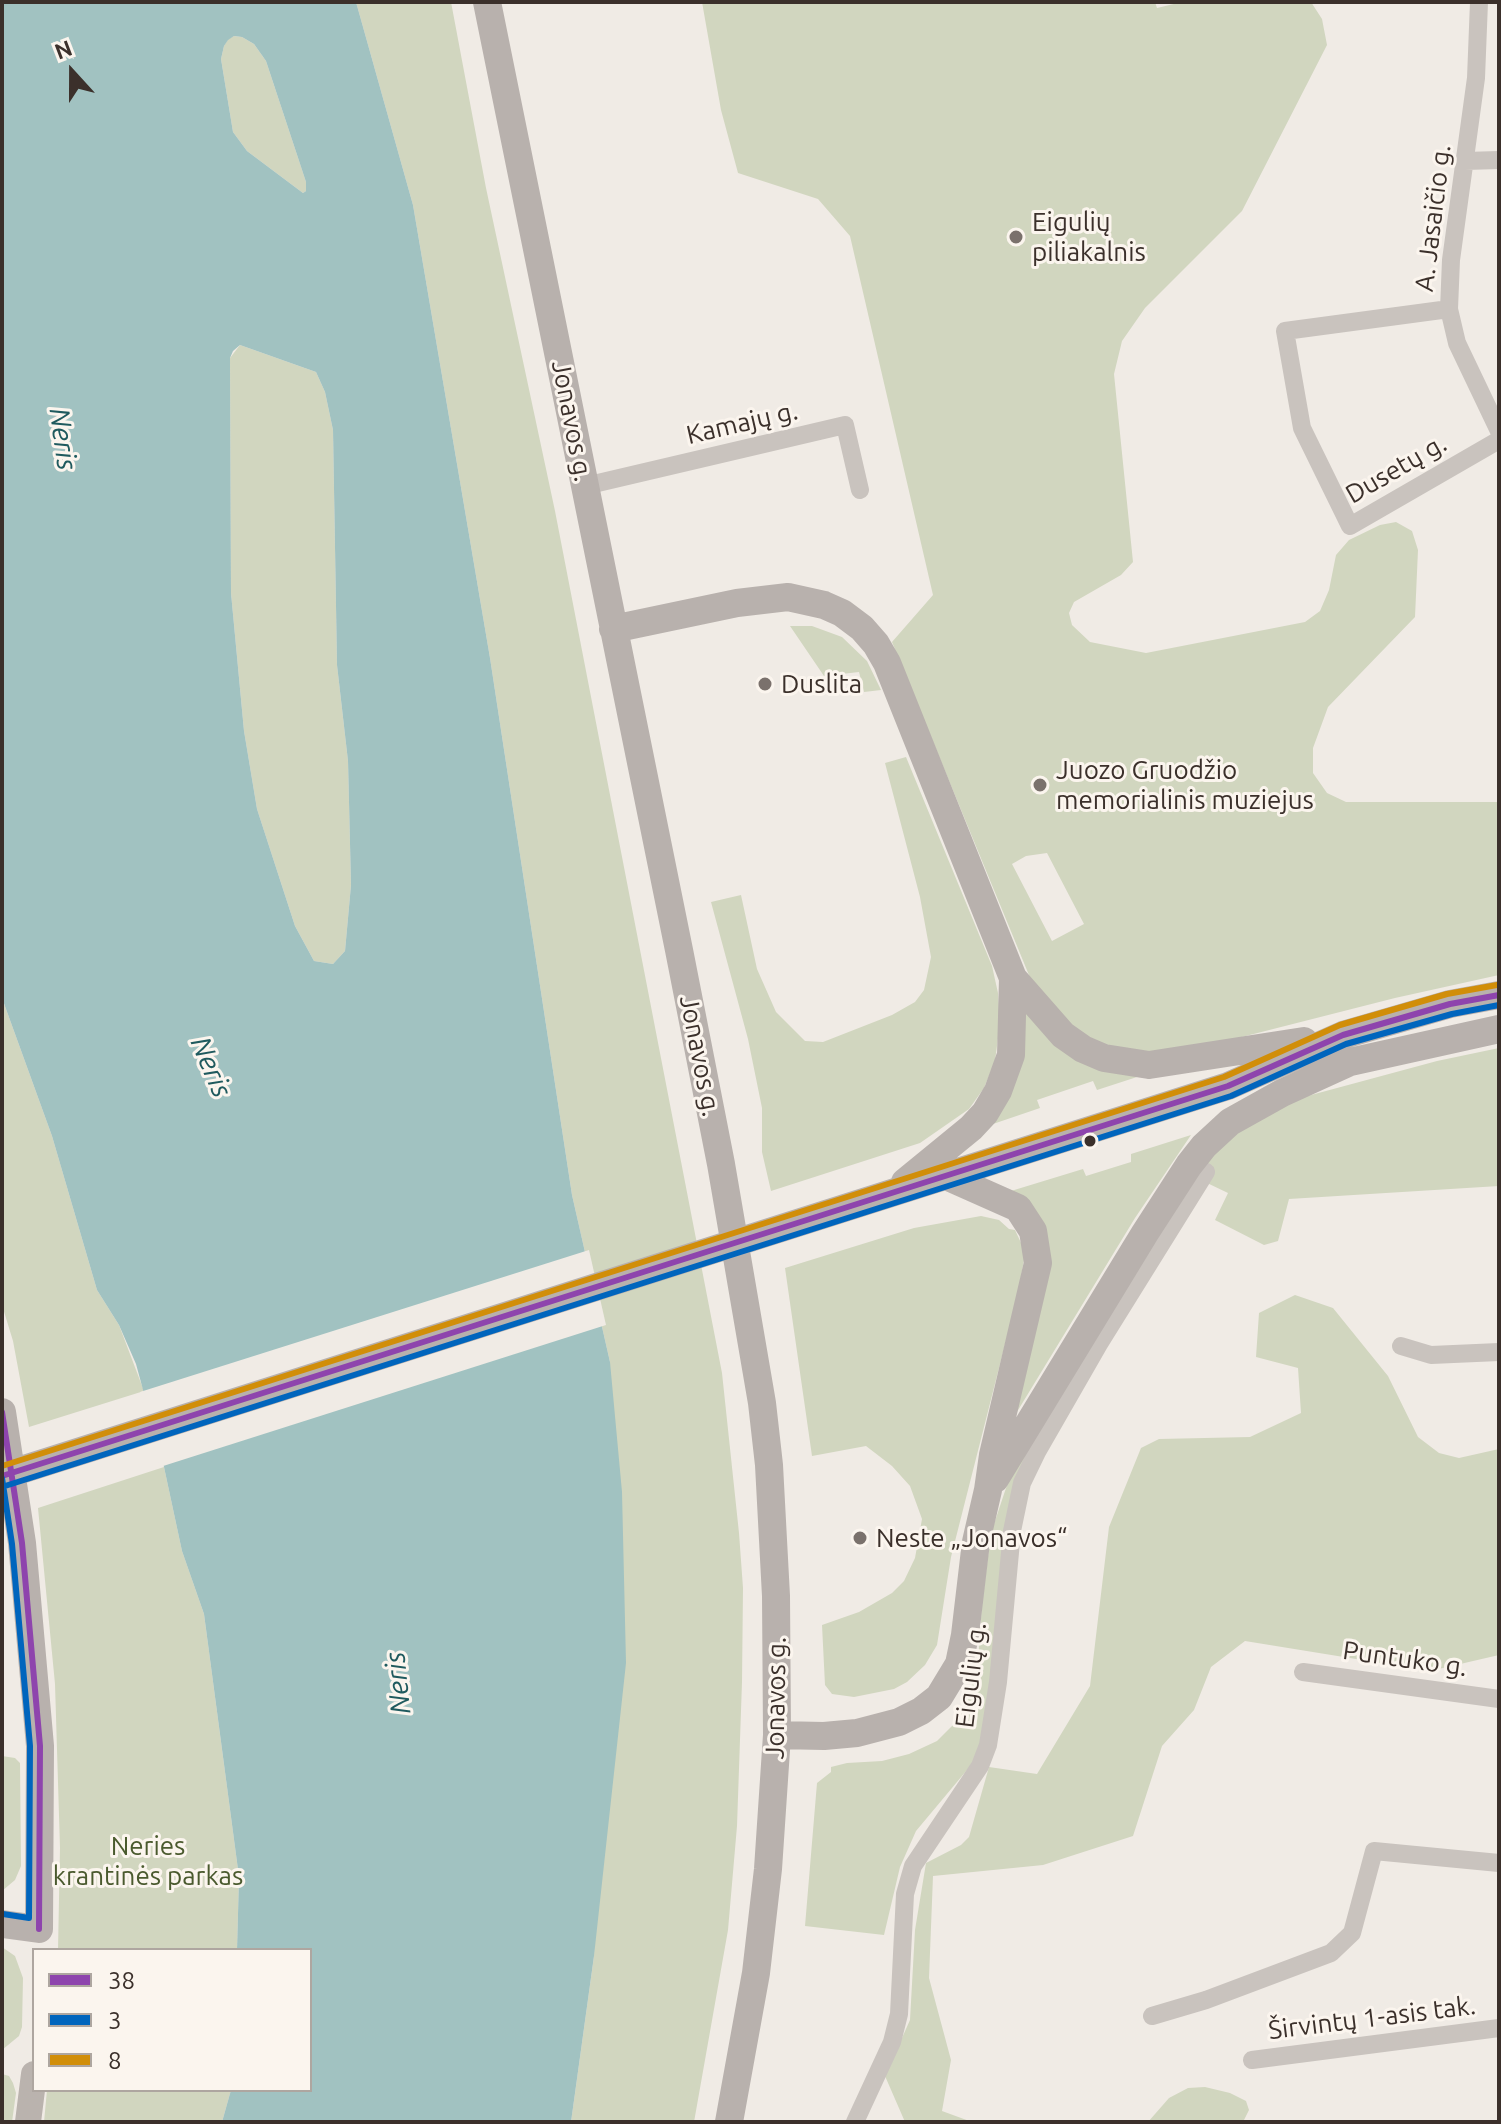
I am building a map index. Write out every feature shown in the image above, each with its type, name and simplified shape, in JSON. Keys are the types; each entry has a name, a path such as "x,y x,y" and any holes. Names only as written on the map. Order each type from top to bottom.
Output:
{"main road":[{"name":"Jonavos g.","path":"487,2 700,1054 756,1360 769,1465 776,1581 777,1735 760,1945 746,2041 729,2122"},
{"path":"613,629 737,603 788,597 824,605 862,628 887,663 1013,978 1063,1035 1083,1049 1113,1061 1149,1065 1343,1035 1450,1004 1499,995"},
{"path":"891,1194 971,1128 996,1096 1011,1055 1013,978"},
{"path":"1228,1086 1499,1029"},
{"path":"2,1476 1228,1086 1343,1035"},
{"path":"988,1490 1153,1237 1189,1165 1230,1122 1282,1093 1350,1062"},
{"path":"777,1735 824,1736 875,1730 921,1711 939,1697 959,1664 976,1542 993,1455 1038,1263 1037,1245 1027,1218 1018,1208 946,1176"},
{"path":"2,1412 20,1531 40,1746 39,1939 2,1924"},
{"path":"28,2122 32,2090"}],"street":[{"name":"A. Jasaičio g.","path":"1479,2 1476,78 1451,260 1449,309 1457,343 1499,431"},
{"path":"1465,161 1499,160"},
{"name":"Dusetų g.","path":"1449,309 1285,331 1302,428 1350,526 1499,440"},
{"name":"Kamajų g.","path":"585,486 845,425 860,490"},
{"name":"Eigulių g.","path":"855,2122 892,2042 899,2014 905,1894 913,1866 980,1766 988,1745 998,1682 1012,1531 1022,1483 1153,1237 1206,1172"},
{"path":"1401,1346 1431,1355 1499,1352"},
{"name":"Puntuko g.","path":"1303,1672 1499,1699"},
{"path":"1152,2016 1206,2000 1331,1953 1352,1933 1374,1851 1499,1863"},
{"name":"Širvintų 1-asis tak.","path":"1252,2060 1499,2028"}],"green space":[{"path":"356,2 451,2 486,188 555,511 722,1373 743,1588 737,1826 728,1930 694,2122 571,2122 594,1956 610,1362 572,1195 490,658 413,205"},
{"path":"702,2 1155,2 1157,8 1182,2 1311,2 1322,19 1327,45 1242,211 1145,308 1122,341 1114,374 1133,562 1121,575 1074,602 1069,613 1072,625 1090,642 1146,653 1305,622 1320,611 1329,590 1336,555 1349,540 1380,525 1396,522 1412,531 1418,550 1415,617 1328,707 1313,748 1313,773 1327,793 1346,802 1499,802 1499,975 1145,1058 1088,1043 1031,980 892,642 933,595 850,236 818,199 738,173 721,110","holes":["1047,853 1084,924 1052,941 1012,864 1026,856"]},
{"path":"234,36 254,44 266,61 306,182 303,193 247,151 233,132 221,59 224,46"},
{"path":"240,345 316,372 325,392 333,430 337,665 348,761 351,885 345,951 333,964 314,961 295,926 257,809 244,731 231,593 230,358"},
{"path":"790,626 812,626 842,637 867,661 881,690 864,692 859,672 824,676"},
{"path":"906,757 992,966 1000,1023 995,1061 984,1088 969,1109 920,1143 771,1191 762,1152 762,1108 748,1039 711,902 741,895 757,969 776,1012 805,1041 823,1042 892,1015 915,1002 924,990 931,957 920,897 885,763"},
{"path":"2,998 52,1136 97,1290 119,1325 144,1391 29,1427 13,1341 2,1305"},
{"path":"1022,1000 1137,1077 1097,1090 1093,1081 1037,1100 1040,1108 993,1124"},
{"path":"1499,1048 1499,1186 1289,1199 1278,1241 1264,1245 1215,1220 1228,1193 1205,1182 1209,1151 1237,1128 1300,1098 1437,1061"},
{"path":"1191,1135 1135,1218 1009,1425 1037,1305 1011,1191 1083,1169 1086,1176 1131,1162 1131,1154"},
{"path":"981,1216 999,1220 1015,1230 1024,1260 951,1557 937,1645 925,1665 907,1682 894,1689 854,1697 832,1694 825,1685 822,1625 859,1612 892,1593 904,1581 915,1558 922,1519 910,1486 892,1466 866,1446 812,1456 785,1268 914,1228"},
{"path":"1295,1295 1333,1308 1388,1376 1418,1437 1439,1453 1459,1458 1499,1449 1499,1655 1430,1671 1245,1641 1211,1667 1194,1710 1162,1746 1133,1836 1043,1865 933,1876 929,1978 951,2060 942,2111 972,2122 905,2122 885,2076 910,2020 915,1930 926,1863 961,1845 969,1837 989,1767 1037,1774 1090,1686 1109,1527 1141,1448 1159,1439 1250,1437 1301,1413 1298,1368 1256,1357 1259,1313"},
{"path":"1033,1443 984,1738 972,1764 916,1831 900,1867 884,1935 805,1926 817,1783 831,1772 831,1767 882,1761 909,1754 937,1741 955,1723 967,1702 978,1662 991,1533 1006,1488 1025,1446"},
{"name":"Neries krantinės parkas","path":"164,1467 182,1551 204,1614 239,1877 237,1948 58,1948 60,1848 55,1684 38,1508"},
{"path":"2,1756 15,1758 20,1763 21,1866 15,1880 2,1891"},
{"path":"2,1947 15,1956 23,1978 22,2027 19,2036 2,2050"},
{"path":"2,2074 9,2076 16,2093 12,2122 2,2122"},
{"path":"1205,2087 1230,2093 1246,2101 1249,2110 1243,2122 1148,2122 1169,2098 1188,2088"},
{"path":"47,2092 230,2092 222,2122 44,2122"}],"water":[{"name":"Neris","path":"2,2 356,2 413,205 490,658 572,1195 610,1362 622,1492 626,1663 594,1956 571,2122 222,2122 230,2092 312,2092 312,1948 237,1948 239,1877 204,1614 182,1551 164,1467 136,1364 119,1325 97,1290 52,1136 2,998","holes":["234,36 254,44 266,61 306,182 303,193 247,151 233,132 221,59 228,40","240,345 316,372 325,392 333,430 337,665 348,761 351,885 345,951 333,964 314,961 295,926 257,809 244,731 231,593 230,358"]}],"pier":[{"path":"589,1250 606,1325 160,1467 140,1392"}],"transit line":[{"name":"8","path":"2,1466 1224,1077 1340,1025 1447,994 1497,985"},
{"name":"38","path":"2,1476 1228,1086 1343,1035 1450,1004 1499,995"},
{"name":"3","path":"5,1486 1231,1096 1346,1044 1452,1014 1499,1005"},
{"name":"38","path":"2,1412 22,1543 40,1746 39,1929"},
{"name":"3","path":"2,1478 12,1544 30,1746 29,1918 3,1914"}],"place":[{"name":"Eigulių piliakalnis","path":"1016,237"},
{"name":"Duslita","path":"765,684"},
{"name":"Juozo Gruodžio memorialinis muziejus","path":"1040,785"},
{"name":"Neste „Jonavos“","path":"860,1538"}]}
